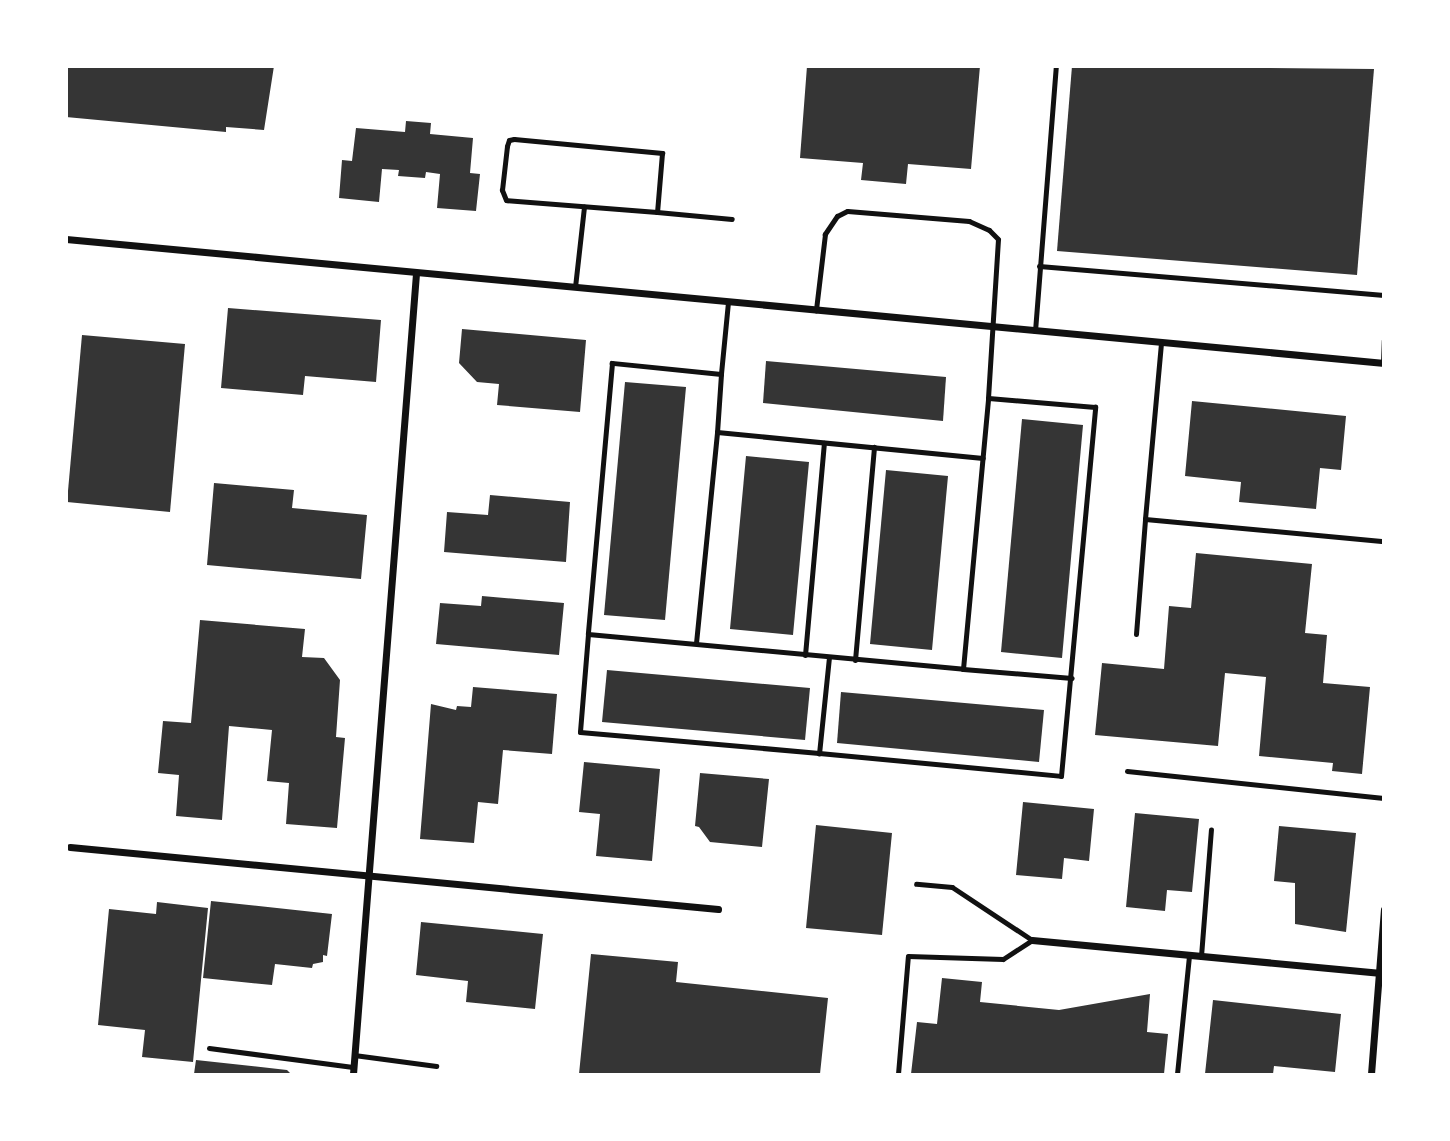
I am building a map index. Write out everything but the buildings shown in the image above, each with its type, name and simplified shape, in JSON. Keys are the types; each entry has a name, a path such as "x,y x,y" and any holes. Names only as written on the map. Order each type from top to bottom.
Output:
{"street":[{"path":"66,239 1383,363"},
{"path":"353,1071 416,273"},
{"path":"70,847 718,909"},
{"path":"1371,1074 1384,911"},
{"path":"1032,940 1378,973"}],"lane":[{"path":"1035,331 1056,66"},
{"path":"657,212 662,153 509,140 502,190 506,201 732,219"},
{"path":"575,288 584,207"},
{"path":"816,310 825,234 837,216 847,211 969,221 989,230 998,239 988,398 963,669"},
{"path":"1039,266 1384,295"},
{"path":"696,643 728,302"},
{"path":"1383,363 1384,340"},
{"path":"1136,634 1161,343"},
{"path":"721,374 612,363 580,732 1061,776 1095,407 988,398"},
{"path":"717,432 983,458"},
{"path":"805,655 824,443"},
{"path":"855,660 874,447"},
{"path":"1145,519 1384,541"},
{"path":"588,634 1072,678"},
{"path":"819,753 829,657"},
{"path":"1126,771 1384,798"},
{"path":"1201,956 1211,829"},
{"path":"898,1074 908,956 1003,959 1032,940 952,887 916,884"},
{"path":"1177,1074 1189,955"},
{"path":"209,1048 353,1071"},
{"path":"354,1055 436,1066"}]}
